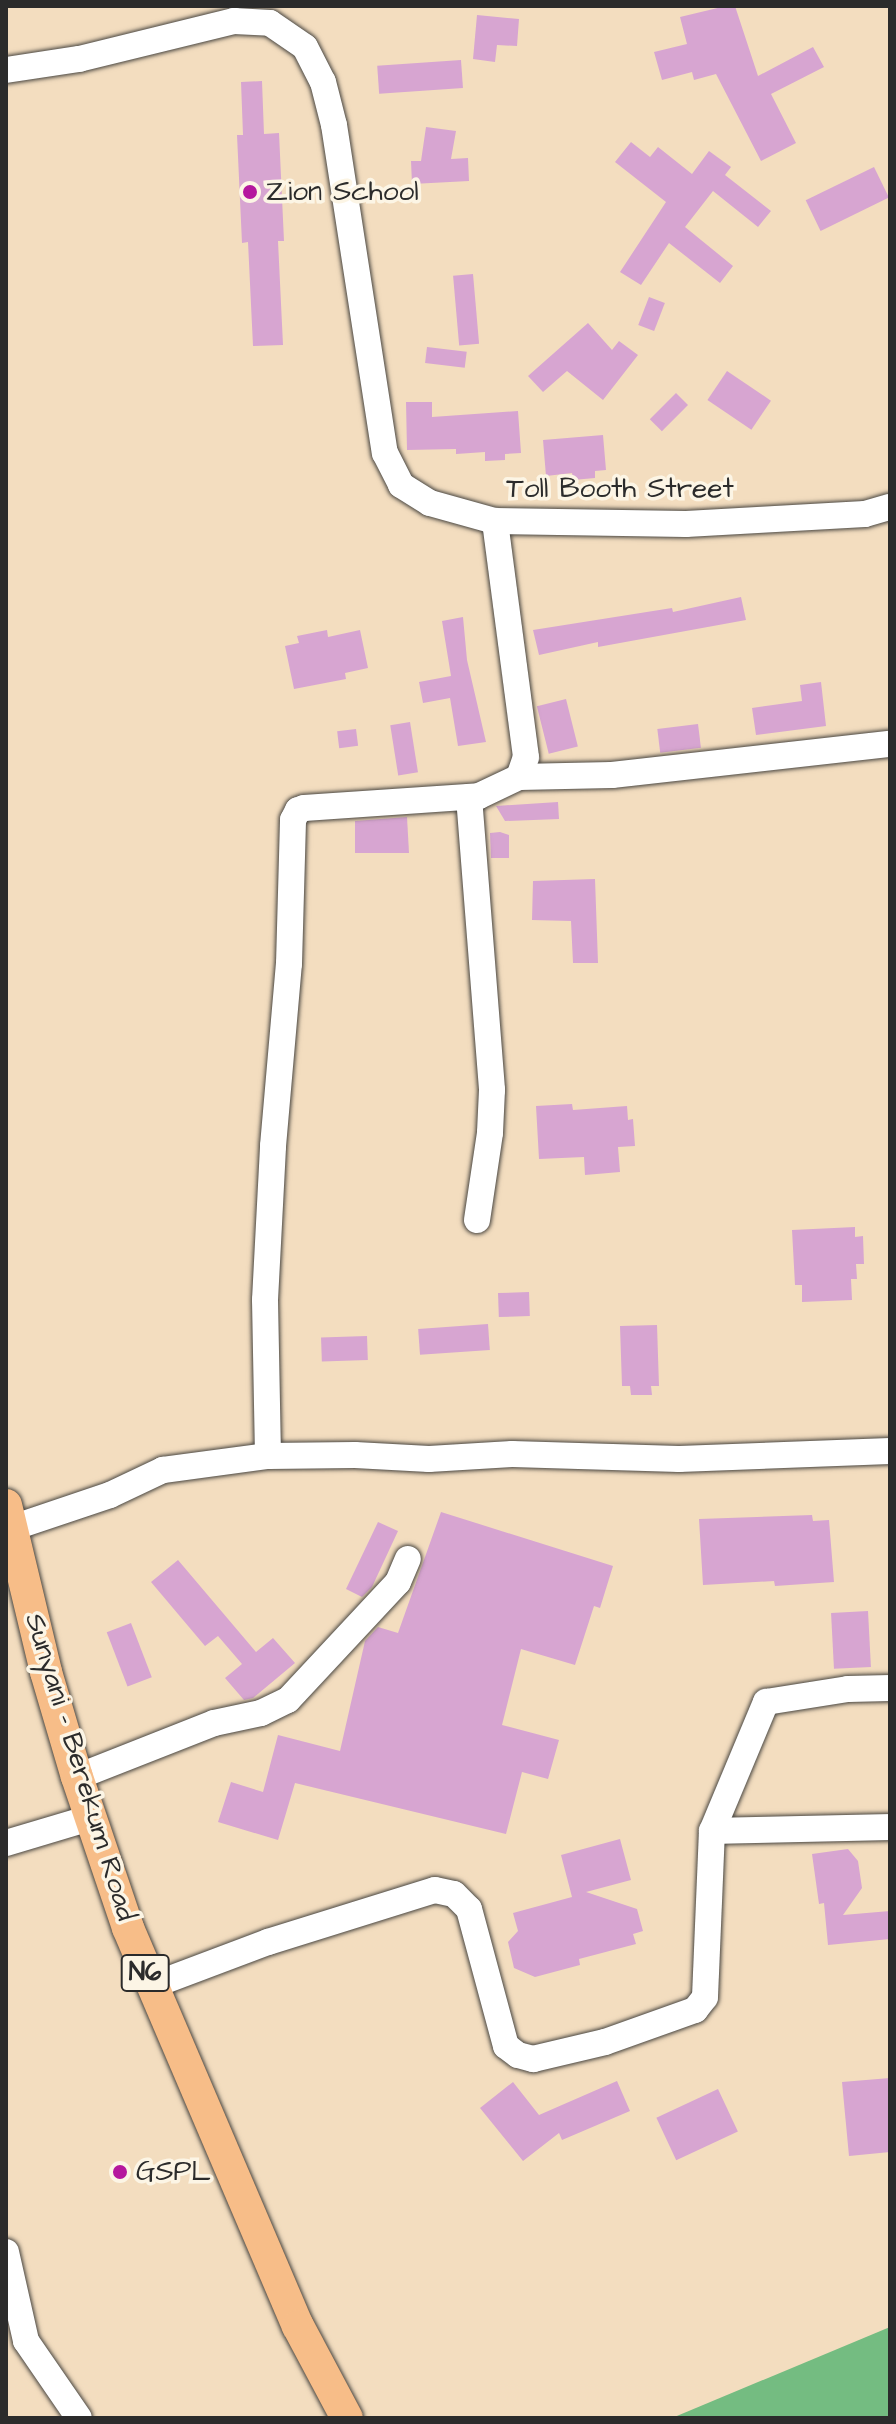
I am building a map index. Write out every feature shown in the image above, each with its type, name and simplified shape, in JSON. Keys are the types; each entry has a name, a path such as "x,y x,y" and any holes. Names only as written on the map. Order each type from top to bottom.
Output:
{"main road":[{"name":"Sunyani - Berekum Road","path":"9,1516 77,1777 151,1986 298,2326 347,2418"}],"street":[{"name":"Toll Booth Street","path":"6,70 79,59 234,21 270,23 305,47 323,82 334,125 385,453 401,485 430,503 495,521 686,524 865,514 890,507"},
{"path":"495,521 526,757 519,777"},
{"path":"268,1456 265,1300 289,964 293,820 298,810 479,796 519,777 612,775 890,744"},
{"path":"469,797 492,1090 490,1133 477,1220"},
{"path":"9,1516 110,1495 163,1470 268,1456 355,1455 429,1459 512,1454 679,1459 890,1451"},
{"path":"77,1777 214,1723 261,1713 288,1700 398,1582 408,1559"},
{"path":"151,1986 268,1942 435,1890 454,1894 469,1909 506,2046 518,2055 533,2059 605,2042 695,2010 705,1997 712,1831 766,1702 848,1689 890,1688"},
{"path":"6,1843 90,1818"},
{"path":"712,1831 890,1827"},
{"path":"6,2252 26,2341 79,2418"}],"green space":[{"path":"890,2327 890,2418 672,2418"}],"building":[{"path":"735,6 758,76 813,47 824,67 771,94 796,143 761,161 716,74 694,80 692,72 662,80 654,52 687,44 680,17"},
{"path":"477,15 519,19 517,46 497,45 495,62 473,59"},
{"path":"461,60 463,88 379,94 377,66"},
{"path":"262,81 264,134 279,133 284,241 278,241 283,345 253,346 248,242 242,243 237,135 243,135 241,82"},
{"path":"426,127 456,131 451,159 468,158 469,181 412,184 411,161 421,161"},
{"path":"631,142 650,157 658,147 692,174 709,151 731,167 725,175 771,211 758,227 713,191 685,227 733,266 720,283 669,243 641,285 620,272 666,202 615,162"},
{"path":"874,167 889,198 821,231 806,200"},
{"path":"473,274 479,344 459,345 453,276"},
{"path":"649,297 665,303 654,331 638,325"},
{"path":"588,323 612,350 619,341 638,355 603,400 567,371 543,392 528,376"},
{"path":"427,347 467,352 465,368 425,363"},
{"path":"727,371 771,401 751,430 707,400"},
{"path":"676,393 688,405 662,431 650,419"},
{"path":"406,402 432,402 432,417 518,411 521,453 505,454 505,460 485,461 485,452 456,454 456,449 407,450"},
{"path":"603,435 606,470 595,471 595,478 573,480 572,473 546,476 543,440"},
{"path":"741,597 746,620 598,647 598,642 539,655 533,630 672,608 673,612"},
{"path":"463,617 467,660 486,742 458,746 450,698 423,703 419,682 451,676 442,621"},
{"path":"327,630 328,637 360,630 368,668 345,673 346,679 294,689 285,646 299,643 297,636"},
{"path":"821,682 826,726 756,735 752,708 802,701 800,685"},
{"path":"566,699 578,747 549,754 537,706"},
{"path":"410,722 418,772 398,776 390,725"},
{"path":"698,724 701,748 660,753 657,729"},
{"path":"356,729 358,746 339,748 337,731"},
{"path":"558,802 559,819 505,821 496,806"},
{"path":"407,817 409,853 355,853 355,821"},
{"path":"490,833 509,835 509,858 491,858"},
{"path":"595,879 598,963 573,963 571,921 532,920 533,881"},
{"path":"572,1104 573,1110 627,1106 628,1120 633,1119 635,1146 618,1147 620,1172 585,1175 584,1157 539,1159 536,1106"},
{"path":"855,1227 855,1237 863,1236 864,1264 856,1264 857,1279 851,1279 852,1300 802,1302 802,1285 795,1285 792,1230"},
{"path":"529,1292 530,1316 499,1317 498,1293"},
{"path":"488,1324 490,1350 420,1355 418,1329"},
{"path":"657,1325 659,1386 651,1386 652,1395 631,1395 630,1386 622,1386 620,1326"},
{"path":"367,1336 368,1360 322,1362 321,1338"},
{"path":"441,1512 613,1566 600,1608 594,1606 575,1665 521,1649 502,1725 559,1740 548,1779 522,1772 506,1834 295,1783 278,1840 218,1822 231,1782 263,1792 278,1735 340,1751 365,1641 378,1627 398,1633"},
{"path":"812,1515 813,1521 829,1520 834,1582 775,1586 774,1581 703,1585 699,1519"},
{"path":"378,1522 398,1531 372,1587 362,1597 346,1589"},
{"path":"178,1560 256,1652 273,1638 295,1663 253,1698 244,1700 225,1678 242,1664 218,1636 205,1646 151,1582"},
{"path":"868,1611 871,1667 834,1669 831,1613"},
{"path":"131,1623 152,1677 128,1686 107,1632"},
{"path":"620,1839 631,1880 586,1892 637,1909 643,1931 633,1934 636,1944 579,1959 580,1965 535,1977 514,1968 508,1942 518,1931 513,1913 572,1897 561,1855"},
{"path":"848,1849 858,1861 862,1888 843,1915 890,1911 890,1939 828,1945 824,1903 819,1904 812,1854"},
{"path":"890,2078 890,2152 849,2156 842,2082"},
{"path":"617,2081 630,2111 562,2140 559,2133 523,2161 480,2108 513,2082 539,2115"},
{"path":"718,2089 738,2132 676,2160 656,2118"}],"place":[{"name":"Zion School","path":"250,192"},
{"name":"GSPL","path":"120,2172"}]}
